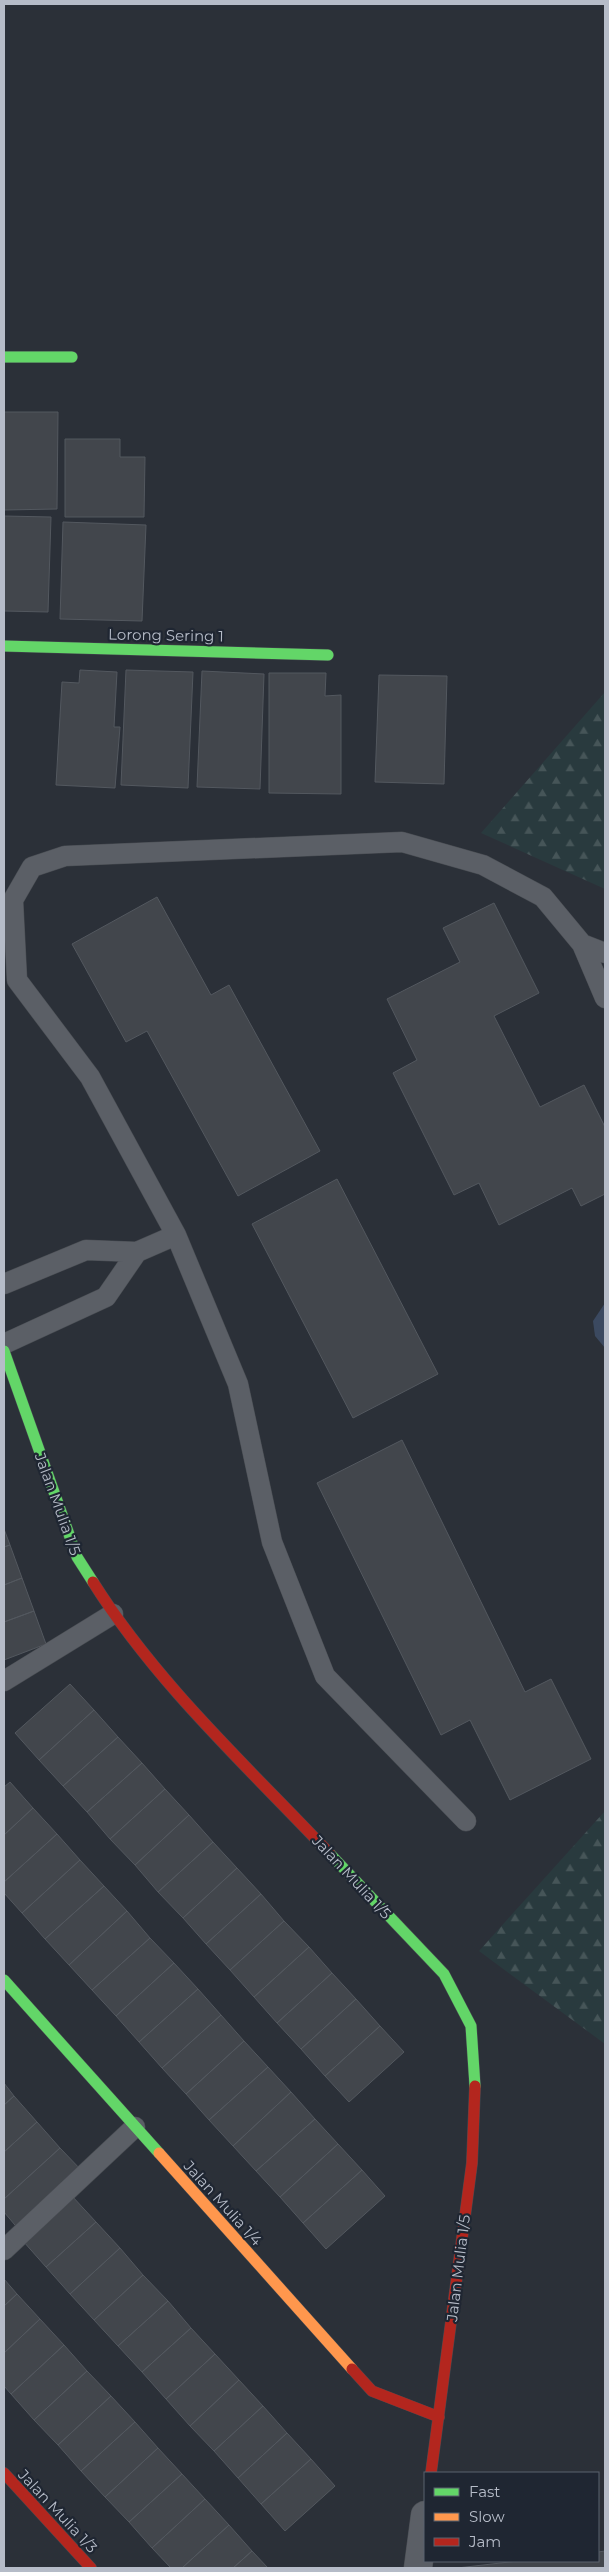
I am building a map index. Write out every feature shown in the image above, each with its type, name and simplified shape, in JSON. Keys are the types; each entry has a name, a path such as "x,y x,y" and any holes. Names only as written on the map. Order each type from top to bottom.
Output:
{"street":[{"path":"4,357 72,357"},
{"name":"Lorong Sering 1","path":"4,646 328,654"},
{"name":"Jalan Mulia 1/5","path":"4,1351 77,1557 113,1614 175,1690 444,1974 471,2026 476,2072 472,2163 431,2472"},
{"name":"Jalan Mulia 1/4","path":"4,1980 372,2392 439,2417"},
{"name":"Jalan Mulia 1/3","path":"4,2473 91,2568"},
{"path":"418,2568 424,2523"}],"lane":[{"path":"466,1821 325,1676 272,1542 238,1384 176,1235 90,1077 18,980 13,900 32,867 65,856 402,842 483,864 544,898 582,944 605,998"},
{"path":"582,944 605,953"},
{"path":"4,1284 86,1250 138,1252 176,1235"},
{"path":"4,1344 106,1297 138,1252"},
{"path":"4,1681 113,1614"},
{"path":"4,2250 135,2127"}],"green space":[{"path":"605,692 605,889 481,833"},
{"path":"605,1811 605,2044 479,1951"}],"water":[{"path":"605,1303 605,1348 595,1336 593,1321"}],"building":[{"path":"4,412 58,412 57,509 4,510"},
{"path":"65,439 120,439 120,457 145,457 144,517 65,517"},
{"path":"4,516 51,517 48,612 4,611"},
{"path":"63,522 146,525 142,621 60,619"},
{"path":"80,670 117,672 114,727 120,727 115,788 56,785 62,682 79,683"},
{"path":"126,670 193,672 188,788 121,785"},
{"path":"202,671 264,674 260,789 197,787"},
{"path":"269,673 326,673 325,696 341,695 341,794 269,793"},
{"path":"379,675 447,676 444,784 375,782"},
{"path":"157,897 211,995 229,985 320,1151 238,1196 147,1031 126,1042 72,944"},
{"path":"494,903 539,993 494,1016 540,1107 584,1085 605,1127 605,1194 581,1206 572,1188 499,1225 479,1183 454,1195 393,1073 417,1060 387,999 460,962 443,928"},
{"path":"337,1179 438,1374 353,1418 252,1224"},
{"path":"402,1440 525,1692 551,1679 591,1759 510,1800 470,1720 441,1735 317,1483"},
{"path":"4,1529 10,1545 4,1547"},
{"path":"10,1545 22,1578 4,1585 4,1547"},
{"path":"22,1578 34,1611 4,1622 4,1585"},
{"path":"34,1611 46,1644 4,1660 4,1622"},
{"path":"70,1684 94,1710 39,1760 15,1733"},
{"path":"94,1710 118,1737 63,1786 39,1760"},
{"path":"118,1737 142,1763 87,1812 63,1786"},
{"path":"142,1763 165,1789 110,1839 87,1812"},
{"path":"10,1782 33,1808 4,1835 4,1787"},
{"path":"165,1789 189,1815 135,1865 110,1839"},
{"path":"33,1808 57,1834 4,1882 4,1835"},
{"path":"189,1815 213,1842 158,1892 135,1865"},
{"path":"57,1834 80,1860 22,1913 4,1893 4,1882"},
{"path":"213,1842 237,1868 183,1918 158,1892"},
{"path":"80,1860 104,1886 45,1939 22,1913"},
{"path":"237,1868 261,1894 206,1944 183,1918"},
{"path":"104,1886 127,1911 69,1965 45,1939"},
{"path":"261,1894 284,1921 230,1970 206,1944"},
{"path":"127,1911 150,1938 92,1990 69,1965"},
{"path":"284,1921 309,1947 254,1997 230,1970"},
{"path":"150,1938 174,1963 116,2016 92,1990"},
{"path":"309,1947 332,1973 277,2023 254,1997"},
{"path":"174,1963 198,1989 139,2042 116,2016"},
{"path":"332,1973 356,1999 301,2049 277,2023"},
{"path":"198,1989 221,2015 162,2068 139,2042"},
{"path":"356,1999 380,2026 325,2076 301,2049"},
{"path":"221,2015 244,2041 186,2094 162,2068"},
{"path":"380,2026 404,2052 349,2102 325,2076"},
{"path":"244,2041 268,2067 209,2120 186,2094"},
{"path":"268,2067 291,2092 233,2146 209,2120"},
{"path":"4,2083 14,2096 4,2105"},
{"path":"291,2092 315,2119 256,2171 233,2146"},
{"path":"14,2096 37,2122 4,2152 4,2105"},
{"path":"315,2119 338,2144 280,2197 256,2171"},
{"path":"37,2122 60,2148 4,2199 4,2152"},
{"path":"338,2144 362,2170 303,2223 280,2197"},
{"path":"60,2148 84,2173 20,2231 4,2212 4,2199"},
{"path":"362,2170 385,2196 326,2249 303,2223"},
{"path":"72,2196 96,2222 46,2267 23,2241"},
{"path":"96,2222 120,2248 70,2294 46,2267"},
{"path":"120,2248 143,2275 94,2320 70,2294"},
{"path":"143,2275 168,2301 118,2346 94,2320"},
{"path":"4,2279 17,2294 4,2306"},
{"path":"17,2294 40,2319 4,2353 4,2306"},
{"path":"168,2301 191,2328 142,2372 118,2346"},
{"path":"40,2319 64,2345 11,2394 4,2386 4,2353"},
{"path":"191,2328 215,2354 166,2399 142,2372"},
{"path":"64,2345 87,2371 34,2420 11,2394"},
{"path":"215,2354 239,2380 190,2426 166,2399"},
{"path":"87,2371 111,2396 58,2445 34,2420"},
{"path":"239,2380 263,2406 214,2451 190,2426"},
{"path":"111,2396 135,2422 81,2471 58,2445"},
{"path":"263,2406 287,2433 238,2478 214,2451"},
{"path":"135,2422 158,2448 105,2497 81,2471"},
{"path":"287,2433 311,2459 261,2504 238,2478"},
{"path":"158,2448 182,2474 129,2522 105,2497"},
{"path":"311,2459 335,2486 285,2531 261,2504"},
{"path":"182,2474 205,2499 152,2548 129,2522"},
{"path":"205,2499 229,2525 182,2568 171,2568 152,2548"},
{"path":"229,2525 252,2551 233,2568 182,2568"},
{"path":"252,2551 268,2568 233,2568"},
{"path":"605,2551 605,2568 457,2568 509,2562 599,2562 599,2552"}],"traffic: fast":[{"path":"4,357 72,357"},
{"path":"4,646 328,655"},
{"path":"4,1351 77,1557 93,1582"},
{"path":"330,1854 444,1974 471,2026 475,2086"},
{"path":"4,1980 159,2153"}],"traffic: slow":[{"path":"159,2153 352,2369"}],"traffic: jam":[{"path":"93,1582 118,1619 174,1690 330,1854"},
{"path":"431,2472 472,2163 475,2086"},
{"path":"352,2369 372,2391 439,2417"},
{"path":"4,2473 91,2568"}]}
